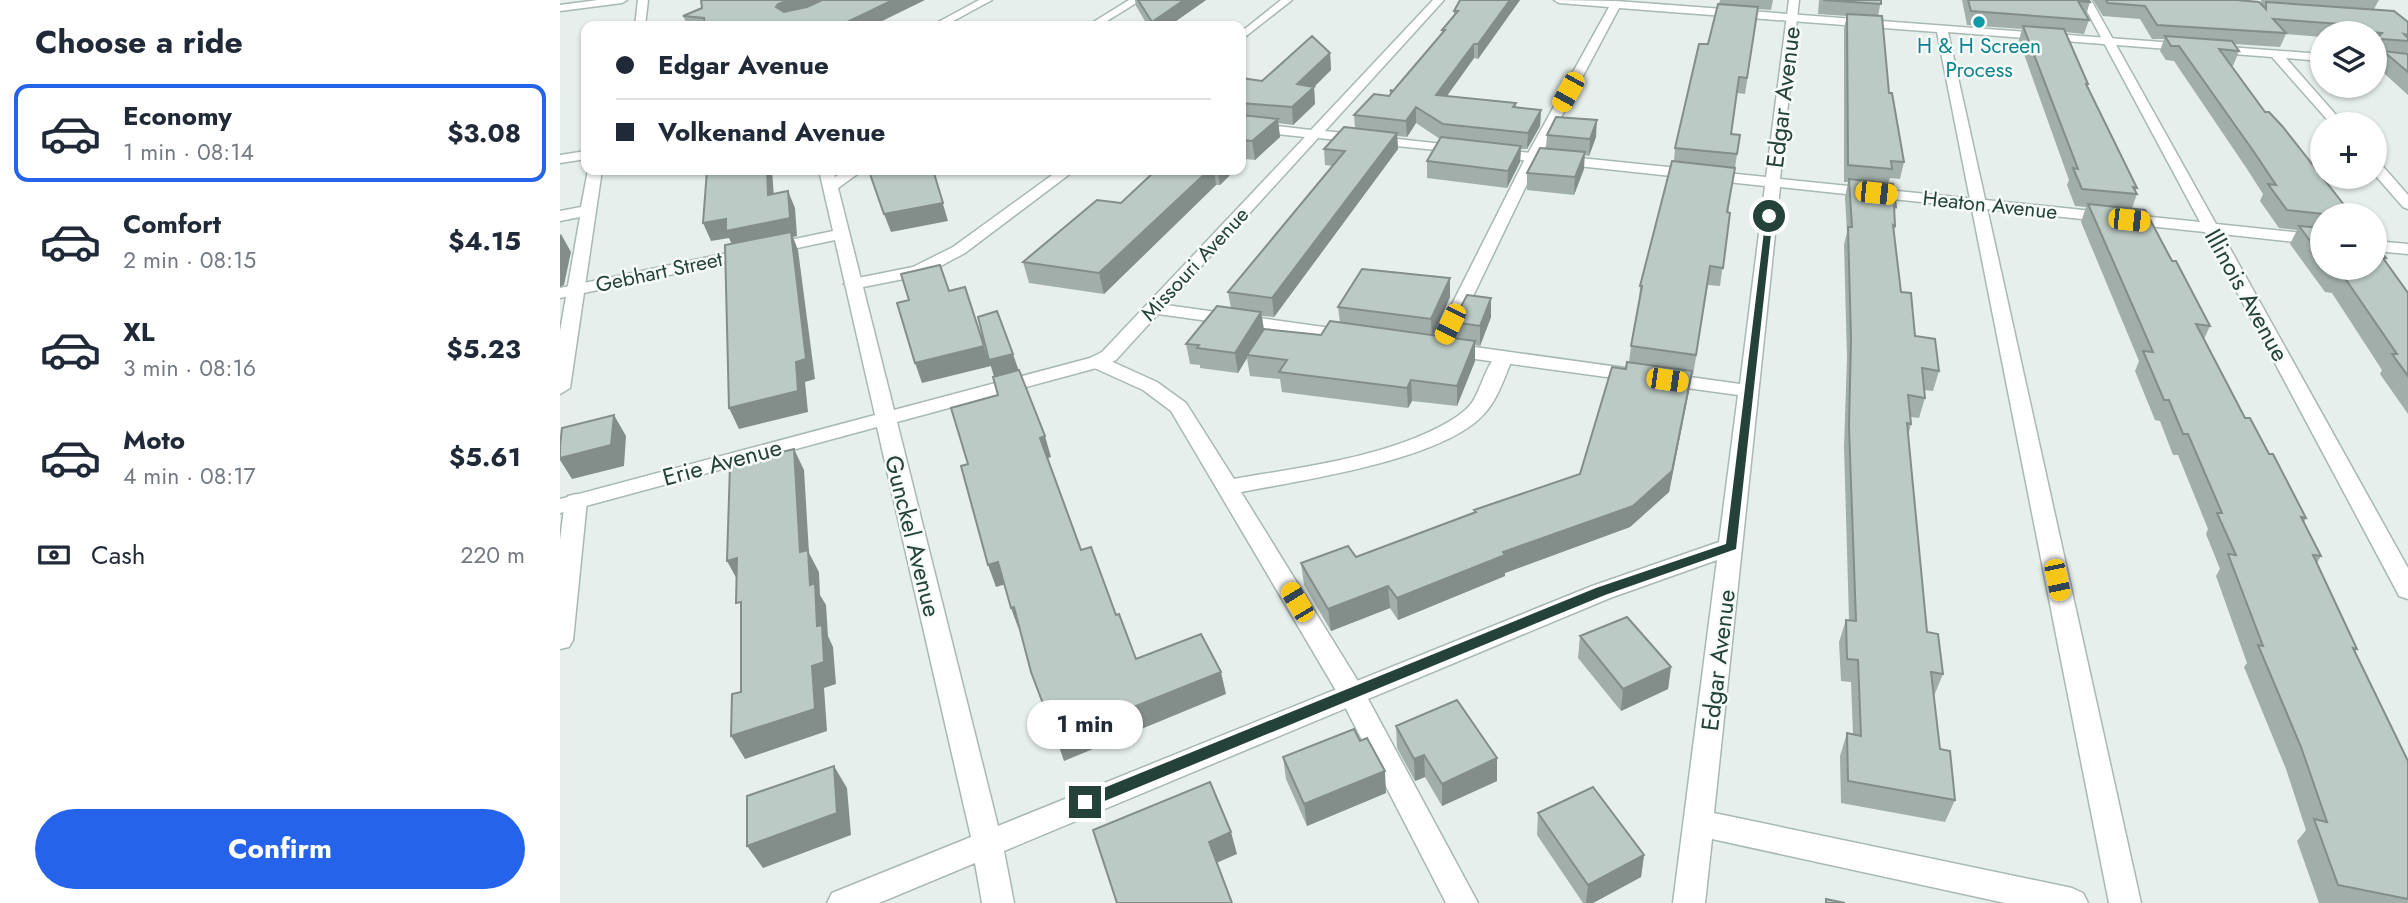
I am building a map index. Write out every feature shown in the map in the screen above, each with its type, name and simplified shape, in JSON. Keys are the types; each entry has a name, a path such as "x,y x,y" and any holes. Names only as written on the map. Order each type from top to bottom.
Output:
{"street":[{"path":"560,8 622,0"},
{"path":"641,21 643,0"},
{"path":"946,21 988,0"},
{"path":"1100,21 1136,0"},
{"path":"1246,33 1287,0"},
{"name":"Missouri Avenue","path":"884,418 1097,362 1109,356 1439,0"},
{"path":"1559,0 1793,9 1942,29 2310,56"},
{"name":"Illinois Avenue","path":"2086,0 2408,590"},
{"path":"1616,4 1432,347 1748,391"},
{"name":"Edgar Avenue","path":"1689,903 1793,9"},
{"path":"1942,29 2125,903"},
{"path":"2275,53 2327,112"},
{"path":"2387,61 2408,63"},
{"name":"Heaton Avenue","path":"1246,127 2310,239"},
{"path":"560,159 581,156"},
{"path":"560,383 568,291 589,211 594,175"},
{"path":"852,284 918,271 959,250 1061,175"},
{"name":"Gunckel Avenue","path":"828,178 988,842 998,903"},
{"path":"2387,180 2408,204"},
{"path":"560,216 589,211"},
{"name":"Gebhart Street","path":"568,291 840,234"},
{"path":"2387,247 2408,249"},
{"path":"1153,309 1371,339"},
{"path":"1228,487 1339,466 1447,433 1477,411 1504,357"},
{"path":"1097,362 1150,386 1179,407 1352,693 1462,903"},
{"name":"Erie Avenue","path":"568,503 884,418"},
{"path":"560,640 568,503"},
{"path":"843,903 1601,592 1732,546"},
{"path":"1698,823 2072,903"}],"building":[{"path":"701,0 789,0 776,7 784,12 807,7 822,0 893,0 849,21 704,21 704,18 683,16 702,8"},
{"path":"1138,0 1184,0 1153,21"},
{"path":"1460,0 1510,0 1436,95 1516,103 1513,107 1541,110 1528,133 1443,124 1416,107 1406,121 1354,115 1374,94 1389,96 1392,92 1390,90 1393,91 1445,30 1442,30 1458,11 1454,11"},
{"path":"1823,0 1881,0 1881,4"},
{"path":"1968,0 2089,0 2090,2 2078,1 2089,20 1971,11"},
{"path":"2106,0 2237,0 2259,2 2266,9 2266,2 2394,11 2408,22 2408,35 2404,34 2408,41 2387,39 2387,21 2310,22 2273,19 2286,33 2157,25 2145,6 2108,3"},
{"path":"1718,4 1758,7 1747,78 1739,77 1731,134 1740,135 1737,154 1675,148 1699,44 1708,44"},
{"path":"1847,14 1882,16 1889,93 1892,93 1904,162 1891,161 1892,169 1848,165"},
{"path":"2023,26 2064,29 2086,84 2137,188 2133,187 2137,194 2082,189 2073,168 2078,169"},
{"path":"1312,36 1330,53 1297,84 1314,87 1292,107 1246,103 1246,79 1262,81"},
{"path":"2165,36 2232,41 2239,51 2219,49 2265,112 2269,112 2283,127 2310,161 2310,189 2332,189 2343,203 2310,203 2310,212 2287,210 2268,184 2276,185 2254,152 2179,46 2171,46"},
{"path":"2387,51 2408,54 2408,72 2387,54"},
{"path":"1246,116 1278,119 1252,141 1246,140"},
{"path":"1556,117 1597,120 1590,139 1547,135"},
{"path":"1344,127 1397,133 1272,298 1228,292 1345,151 1324,149"},
{"path":"1441,137 1521,146 1508,171 1427,161"},
{"path":"1540,148 1585,152 1575,177 1527,173"},
{"path":"1672,161 1735,168 1727,212 1730,213 1723,268 1710,266 1696,355 1631,346 1640,286"},
{"path":"707,175 767,175 768,195 788,191 790,218 726,231 726,219 703,223"},
{"path":"870,175 935,175 943,203 884,214"},
{"path":"1151,175 1204,175 1099,273 1023,262 1097,200 1121,203"},
{"path":"1849,179 1893,184 1896,207 1894,206 1895,226 1893,225 1901,292 1911,293 1915,336 1935,339 1939,371 1922,368 1925,398 1908,395 1911,424 1907,423 1927,632 1938,634 1943,674 1931,672 1940,749 1950,751 1955,800 1848,781 1847,733 1861,736 1858,660 1847,659 1846,620 1856,621 1849,427 1851,338 1848,227 1852,227"},
{"path":"2088,204 2145,210 2172,261 2176,261 2210,326 2196,324 2245,418 2250,418 2269,454 2273,454 2306,518 2301,517 2321,556 2313,555 2357,649 2353,648 2408,761 2408,899 2338,885 2314,819 2327,822 2301,747 2258,645 2263,646 2228,554 2236,555 2217,513 2222,513 2188,434 2183,434 2169,400 2164,400 2143,351 2153,352"},
{"path":"2299,226 2310,227 2310,241"},
{"path":"791,232 806,359 796,362 798,391 729,408 725,245"},
{"path":"2387,264 2408,293 2408,376 2392,354 2397,354 2346,280 2387,280"},
{"path":"940,265 949,291 965,287 984,346 915,363 897,303 909,300 901,274"},
{"path":"1362,269 1450,278 1431,319 1338,307"},
{"path":"1467,295 1491,298 1480,326 1453,322"},
{"path":"1217,306 1261,312 1235,353 1186,344"},
{"path":"997,311 1013,354 989,360 978,317"},
{"path":"1330,321 1475,341 1457,386 1411,380 1407,388 1279,372 1287,360 1247,355 1264,329 1321,335"},
{"path":"1627,362 1692,371 1672,471 1633,506 1503,552 1505,555 1397,598 1388,586 1328,609 1301,563 1348,546 1356,557 1476,512 1474,510 1580,474 1612,367 1626,369"},
{"path":"1019,370 1045,436 1040,438 1081,550 1091,547 1116,615 1119,614 1136,659 1201,634 1221,672 1056,738 1031,672 1014,607 1011,608 998,562 988,565 961,466 968,464 951,408 998,395 993,377"},
{"path":"614,415 611,445 560,458 562,428"},
{"path":"794,449 800,552 808,550 810,585 815,583 817,626 822,625 824,662 812,666 815,709 731,736 732,694 741,692 741,602 736,603 737,558 727,561 730,465"},
{"path":"1627,617 1671,667 1623,689 1580,636"},
{"path":"1457,700 1497,758 1442,784 1424,755 1414,759 1396,726"},
{"path":"1354,729 1360,741 1367,738 1385,771 1304,804 1283,757"},
{"path":"834,766 837,813 747,846 747,796"},
{"path":"1210,782 1231,832 1209,842 1232,903 1117,903 1093,830"},
{"path":"1593,787 1644,855 1588,885 1538,813"},
{"path":"1826,899 1845,903 1826,903"}],"place":[{"name":"H & H Screen Process","path":"1979,22"}],"route":[{"path":"1085,802 1601,592 1732,546 1769,216"}]}
